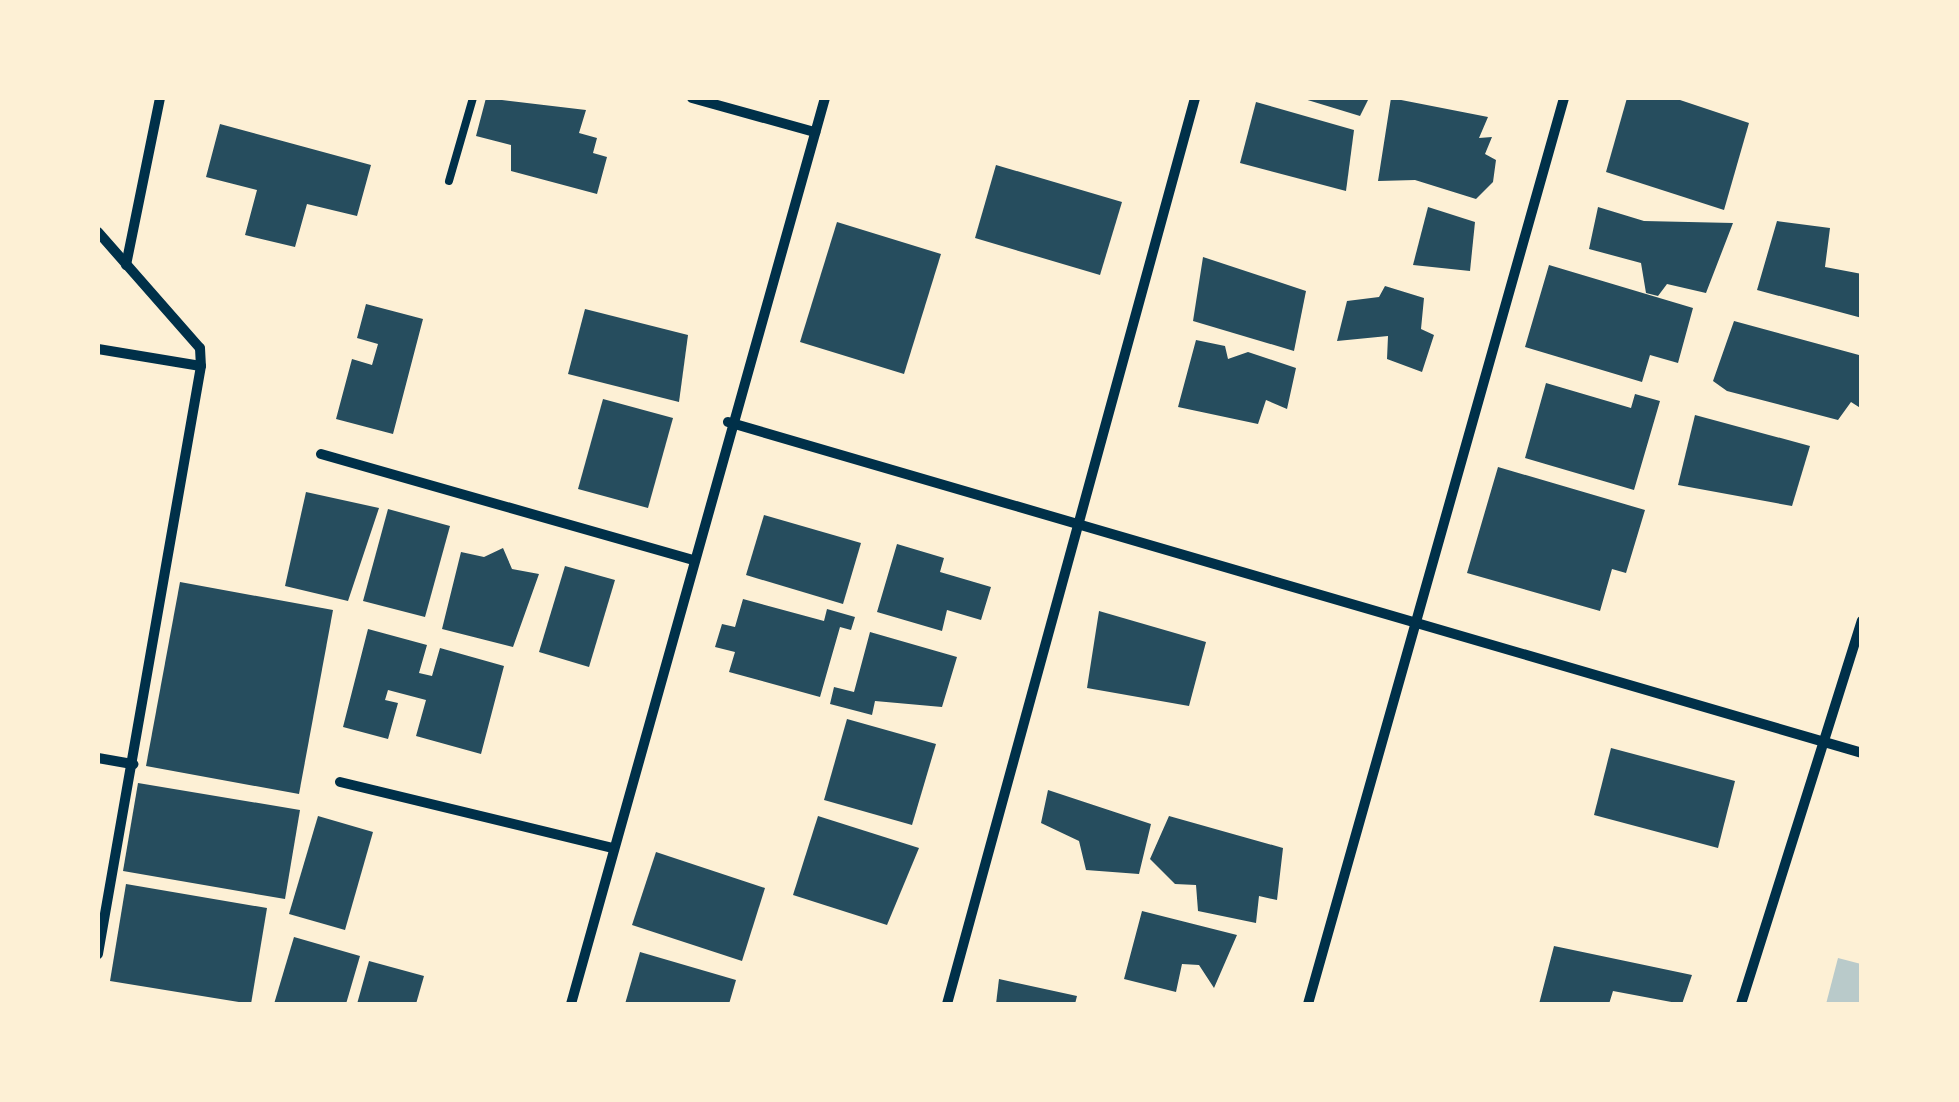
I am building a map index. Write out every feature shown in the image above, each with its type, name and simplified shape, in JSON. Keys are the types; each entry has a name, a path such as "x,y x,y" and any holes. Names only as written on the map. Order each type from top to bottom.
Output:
{"street":[{"path":"126,265 160,98"},
{"path":"692,98 815,132"},
{"path":"571,1004 728,422 825,98"},
{"path":"946,1004 1083,526 1194,98"},
{"path":"1308,1004 1412,622 1564,98"},
{"path":"98,232 200,348 201,366 98,954"},
{"path":"98,350 201,366"},
{"path":"728,422 1862,754"},
{"path":"322,454 692,560"},
{"path":"1741,1004 1828,743 1862,621"},
{"path":"98,758 132,764"},
{"path":"340,782 612,848"}],"lane":[{"path":"449,180 472,98"}],"shaded area":[{"path":"1838,958 1861,964 1861,1004 1826,1004"}],"building":[{"path":"486,98 586,110 579,133 597,138 593,153 607,157 597,194 511,171 511,145 476,136"},
{"path":"1301,98 1369,98 1360,116"},
{"path":"1391,98 1488,117 1479,138 1492,137 1485,154 1496,160 1493,182 1476,199 1415,180 1378,181"},
{"path":"1627,98 1674,98 1749,123 1724,210 1606,172"},
{"path":"1256,102 1354,130 1346,191 1240,163"},
{"path":"220,124 371,165 357,216 307,204 295,247 245,235 257,190 206,177"},
{"path":"996,165 1122,202 1100,275 975,238"},
{"path":"1428,207 1475,222 1470,271 1413,265"},
{"path":"1598,207 1644,221 1733,223 1706,293 1667,284 1658,296 1646,293 1641,263 1589,249"},
{"path":"1777,221 1830,228 1825,267 1862,274 1862,318 1757,290"},
{"path":"837,222 941,254 904,374 800,342"},
{"path":"1203,257 1306,291 1294,351 1193,321"},
{"path":"1549,265 1693,308 1678,363 1650,355 1642,382 1525,347"},
{"path":"1385,286 1424,298 1421,329 1434,335 1422,372 1387,359 1388,336 1337,341 1347,301 1379,297"},
{"path":"366,304 423,319 393,434 336,419 352,359 372,365 378,344 357,338"},
{"path":"585,309 688,335 679,402 568,374"},
{"path":"1734,321 1859,355 1862,409 1851,402 1838,420 1727,391 1713,381"},
{"path":"1196,340 1225,346 1228,359 1248,352 1296,368 1287,409 1266,400 1258,424 1178,407"},
{"path":"1546,383 1631,408 1635,394 1660,401 1634,490 1525,458"},
{"path":"603,399 673,418 648,508 578,489"},
{"path":"1695,415 1810,446 1792,506 1678,485"},
{"path":"1498,467 1645,510 1626,573 1612,569 1600,611 1467,573"},
{"path":"306,492 379,508 348,601 285,586"},
{"path":"388,509 450,526 425,617 363,601"},
{"path":"764,515 861,543 843,604 746,575"},
{"path":"897,544 944,558 940,572 991,587 981,620 947,610 942,631 877,612"},
{"path":"503,548 512,569 539,574 513,647 442,629 461,552 484,557"},
{"path":"565,566 615,580 589,667 539,652"},
{"path":"180,582 333,610 299,794 146,766"},
{"path":"743,599 824,621 827,609 855,617 851,630 840,627 820,697 729,672 735,652 715,647 722,624 735,627"},
{"path":"1099,611 1206,642 1189,706 1087,688"},
{"path":"368,629 427,645 419,673 432,676 440,648 504,666 481,754 416,736 426,700 388,690 385,700 398,703 388,739 343,727"},
{"path":"870,632 957,657 942,707 875,701 872,715 830,704 834,687 854,692"},
{"path":"847,719 936,744 912,825 824,800"},
{"path":"1611,748 1735,781 1718,848 1594,815"},
{"path":"138,783 300,810 285,899 123,871"},
{"path":"1048,790 1151,824 1139,874 1086,870 1079,841 1041,823"},
{"path":"318,816 373,832 345,930 289,914"},
{"path":"818,816 919,848 887,925 793,895"},
{"path":"1169,816 1283,848 1277,900 1259,896 1256,923 1198,911 1196,885 1175,884 1150,859"},
{"path":"656,852 765,888 742,961 632,925"},
{"path":"126,884 267,908 251,1004 110,981"},
{"path":"1142,911 1237,935 1214,988 1199,965 1182,964 1176,992 1124,979"},
{"path":"294,937 360,956 346,1004 274,1004"},
{"path":"1554,946 1692,975 1682,1004 1613,991 1609,1004 1539,1004"},
{"path":"640,952 736,980 729,1004 625,1004"},
{"path":"369,961 424,976 416,1004 357,1004"},
{"path":"999,979 1077,996 1075,1004 996,1004"}]}
